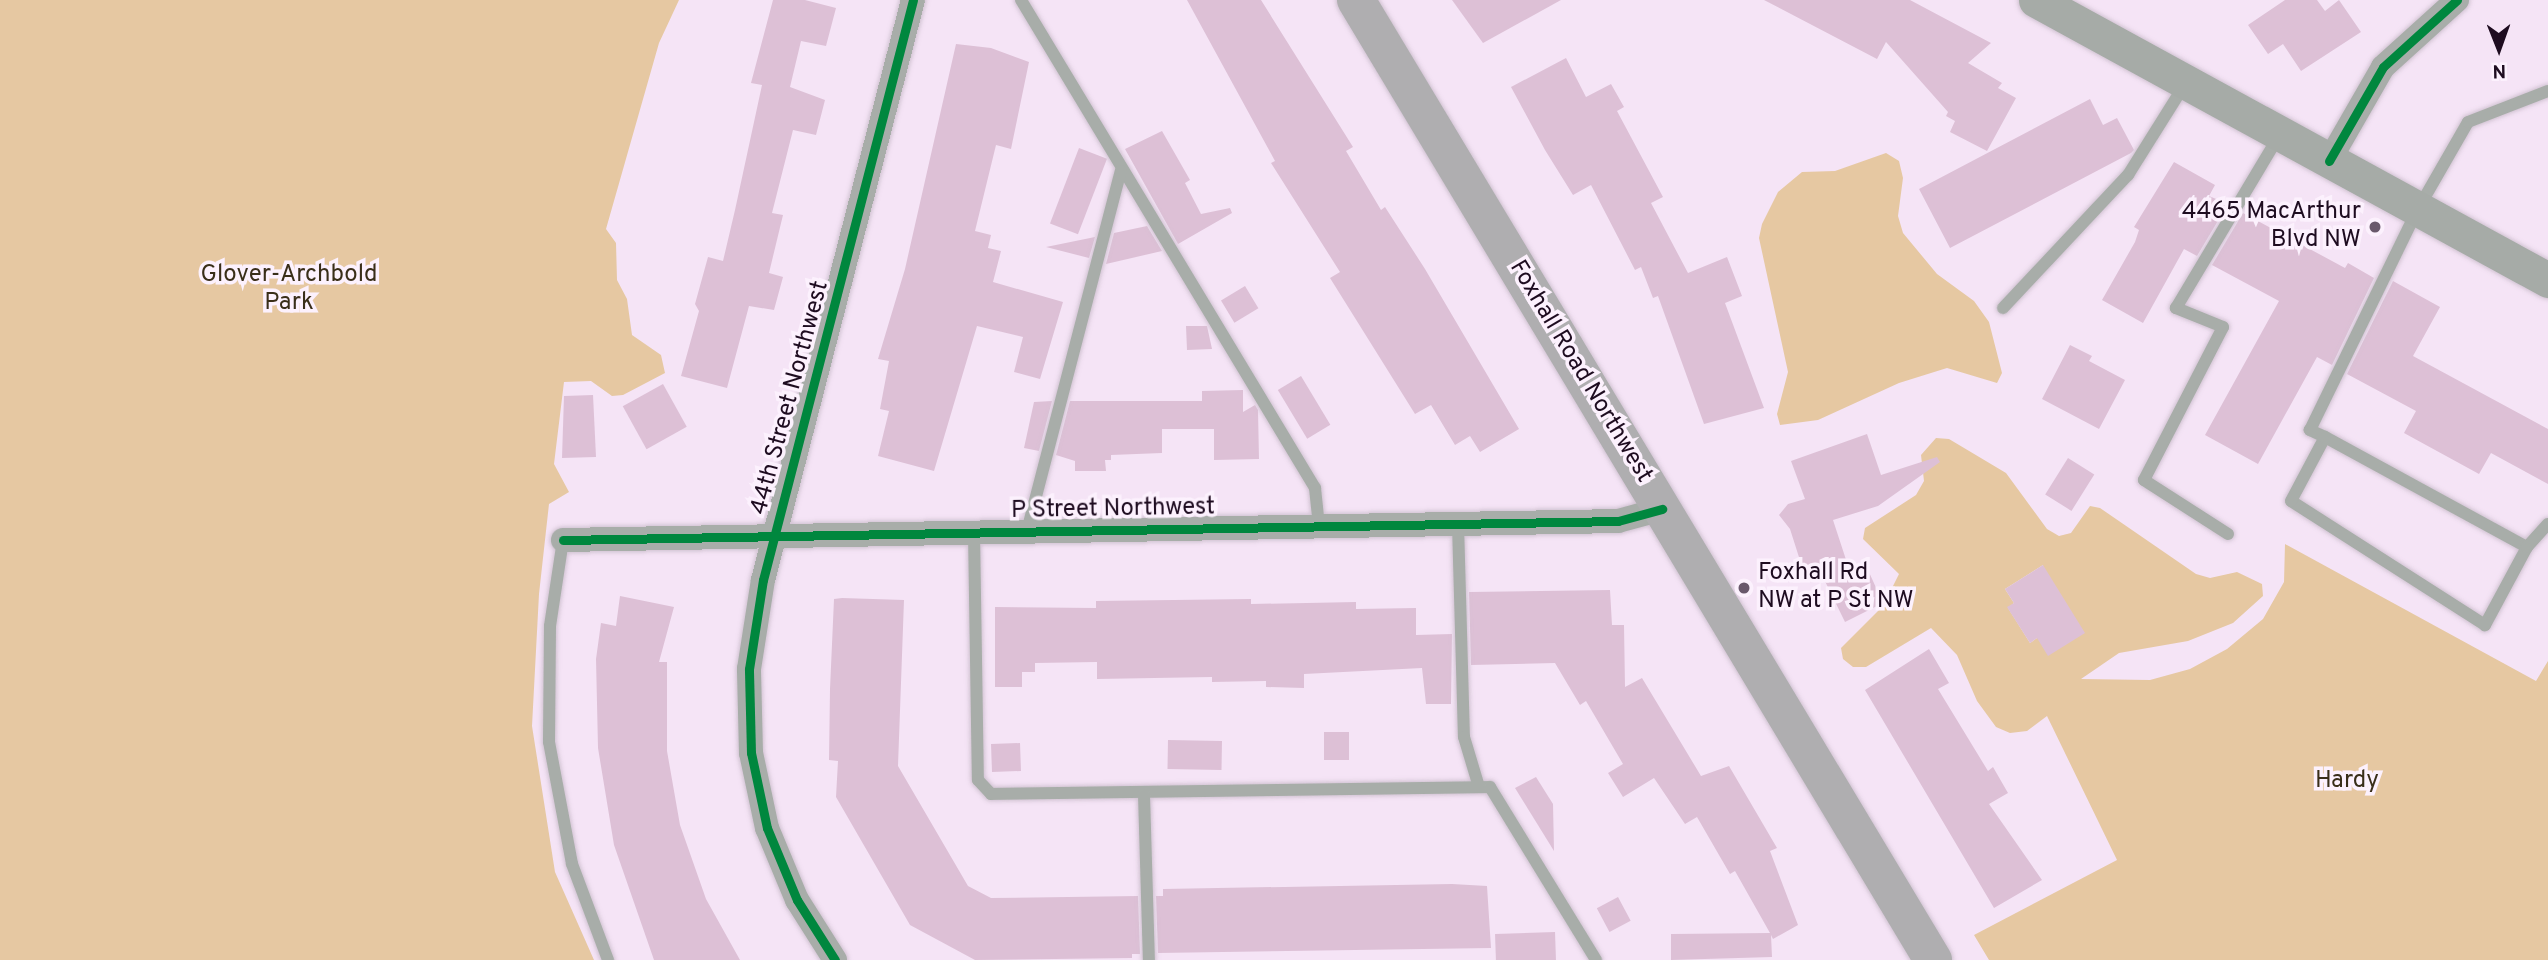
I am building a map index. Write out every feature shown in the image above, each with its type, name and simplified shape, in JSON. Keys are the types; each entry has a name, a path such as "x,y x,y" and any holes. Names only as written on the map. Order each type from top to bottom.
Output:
{"main road":[{"name":"Foxhall Road Northwest","path":"1356,0 1933,960"},
{"path":"2036,0 2548,280"}],"street":[{"name":"44th Street Northwest","path":"835,960 804,914 780,865 762,810 751,753 748,694 752,639 775,536 913,0"},
{"path":"2329,161 2383,67 2457,0"},
{"name":"P Street Northwest","path":"563,540 1618,521 1662,509"}],"lane":[{"path":"1021,0 1121,171 1315,488 1319,526"},
{"path":"2003,308 2129,175 2186,83"},
{"path":"2527,547 2310,430 2418,209 2468,122 2548,91"},
{"path":"2228,534 2144,480 2224,327 2176,308 2281,134"},
{"path":"1027,531 1121,171"},
{"path":"2325,437 2291,501 2485,625 2527,547 2548,524"},
{"path":"1458,524 1464,737 1479,787"},
{"path":"974,532 978,780 991,794 1144,795 1490,787 1596,960"},
{"path":"563,540 550,626 549,742 572,864 608,960"},
{"path":"1144,795 1149,960"}],"green space":[{"name":"Glover-Archbold Park","path":"0,0 679,0 659,43 606,229 616,243 617,280 627,299 632,335 661,355 665,373 623,395 612,396 591,381 564,382 554,464 569,492 549,504 539,594 532,726 555,872 594,960 0,960"},
{"path":"1886,153 1899,161 1903,178 1898,216 1903,233 1937,274 1974,301 1989,322 2002,373 1997,383 1947,368 1899,383 1818,420 1780,425 1777,414 1788,372 1759,238 1762,224 1778,192 1802,172 1835,171"},
{"name":"Hardy","path":"1936,438 1949,439 2006,473 2047,529 2059,536 2071,533 2090,506 2100,508 2196,574 2210,578 2237,572 2262,584 2263,596 2233,623 2188,641 2119,653 2081,679 2150,680 2190,669 2227,649 2263,619 2284,582 2285,544 2536,681 2548,661 2548,960 1989,960 1974,935 2117,860 2047,716 2027,731 2010,733 1996,727 1977,701 1957,655 1931,628 1866,667 1853,667 1843,659 1841,648 1883,606 1899,574 1863,539 1865,528 1916,495 1924,481 1921,455","holes":["2043,565 2037,638 2030,643 2008,608 2014,603 2005,589"]}],"building":[{"path":"773,0 805,0 836,8 826,46 801,41 790,87 825,100 816,135 793,130 772,213 783,215 769,273 783,277 774,310 749,306 727,388 681,376 699,311 695,304 708,257 723,261 762,85 751,83"},
{"path":"1187,0 1261,0 1353,147 1346,151 1381,210 1385,207 1425,269 1519,429 1480,452 1470,436 1455,445 1431,405 1415,414 1330,278 1340,272 1271,163 1275,161"},
{"path":"1452,0 1561,0 1483,43"},
{"path":"1764,0 1910,0 1991,43 1968,63 2002,83 1998,88 2016,98 1987,151 1950,132 1955,121 1946,116 1948,112 1886,42 1877,59"},
{"path":"2285,0 2317,0 2325,11 2339,0 2361,32 2301,71 2283,44 2268,54 2248,25"},
{"path":"956,44 991,48 1029,62 1011,149 996,145 975,231 991,235 988,248 1001,251 993,282 1063,302 1040,379 1014,372 1023,337 977,326 934,471 878,456 889,411 880,409 889,361 878,359 905,269"},
{"path":"1566,58 1586,97 1611,84 1624,107 1617,111 1663,197 1651,203 1688,273 1727,257 1742,296 1725,303 1764,408 1704,424 1658,296 1653,298 1641,267 1635,270 1591,185 1573,195 1545,150 1511,87"},
{"path":"2090,99 2103,125 2117,118 2134,150 1950,248 1919,189"},
{"path":"1162,131 1190,180 1185,183 1201,214 1230,208 1232,213 1178,244 1125,149"},
{"path":"1079,148 1107,159 1078,234 1050,224"},
{"path":"2174,162 2215,185 2209,196 2228,204 2197,256 2184,249 2143,323 2102,300 2135,242 2139,230 2134,227"},
{"path":"2243,213 2345,268 2348,263 2374,278 2332,365 2317,357 2258,464 2205,435 2279,301 2212,265"},
{"path":"1147,226 1162,251 1106,264 1114,233"},
{"path":"1095,237 1089,258 1046,247"},
{"path":"2393,281 2440,307 2413,356 2548,429 2548,484 2491,453 2479,474 2404,433 2416,411 2347,374"},
{"path":"1245,286 1258,308 1234,323 1221,300"},
{"path":"1186,326 1207,326 1212,349 1187,350"},
{"path":"2070,345 2092,356 2089,361 2125,380 2099,429 2042,399"},
{"path":"1301,376 1330,425 1307,439 1278,390"},
{"path":"663,384 687,427 647,449 623,406"},
{"path":"1243,390 1243,412 1255,405 1258,410 1259,459 1214,460 1214,429 1162,429 1162,453 1111,455 1111,460 1105,460 1106,471 1075,471 1075,461 1056,455 1070,401 1202,401 1202,391"},
{"path":"593,395 596,457 562,458 564,396"},
{"path":"1052,401 1039,451 1024,448 1034,402"},
{"path":"1867,434 1881,475 1937,457 1940,462 1878,506 1833,520 1852,578 1868,570 1883,603 1845,622 1820,571 1805,576 1790,529 1779,515 1788,504 1805,499 1791,461"},
{"path":"2068,458 2094,474 2072,511 2045,494"},
{"path":"2043,565 2085,633 2048,656 2037,638 2030,643 2007,607 2014,603 2005,589"},
{"path":"1610,590 1612,625 1624,625 1625,687 1642,678 1701,776 1729,766 1777,848 1770,851 1798,925 1773,939 1771,935 1772,957 1671,960 1671,934 1770,933 1735,871 1730,874 1697,817 1685,824 1654,778 1623,797 1608,773 1623,764 1586,701 1580,705 1555,663 1471,665 1469,592"},
{"path":"620,596 674,607 659,662 667,662 667,751 680,825 706,899 740,960 654,960 614,845 598,748 596,659 601,623 616,626"},
{"path":"834,599 904,600 898,766 968,886 991,898 1138,896 1140,954 1132,954 1132,958 975,960 910,925 836,797 838,761 829,760 830,689"},
{"path":"1251,599 1251,604 1356,602 1356,609 1416,608 1416,635 1452,634 1451,704 1426,704 1422,668 1304,674 1304,688 1266,687 1266,681 1212,682 1212,677 1097,679 1097,662 1035,663 1035,672 1022,672 1022,687 995,687 995,607 1096,608 1096,601"},
{"path":"1929,649 1949,683 1938,689 1988,771 1993,767 2008,793 1989,804 2042,880 1994,908 1865,690"},
{"path":"1324,732 1349,732 1349,760 1324,760"},
{"path":"1168,740 1222,741 1221,770 1167,769"},
{"path":"1020,743 1021,771 992,772 991,744"},
{"path":"1536,777 1553,804 1554,851 1515,788"},
{"path":"1452,884 1487,886 1491,948 1158,953 1156,896 1163,896 1163,889"},
{"path":"1618,897 1631,921 1609,932 1597,908"},
{"path":"1555,932 1556,960 1496,960 1495,934"}],"cycle path":[{"path":"835,960 797,900 767,828 751,753 749,669 763,580 913,0"},
{"path":"2329,161 2383,67 2457,0"},
{"path":"563,540 1618,521 1662,509"}],"place":[{"name":"4465 MacArthur Blvd NW","path":"2375,227"},
{"name":"Foxhall Rd NW at P St NW","path":"1744,588"}]}
